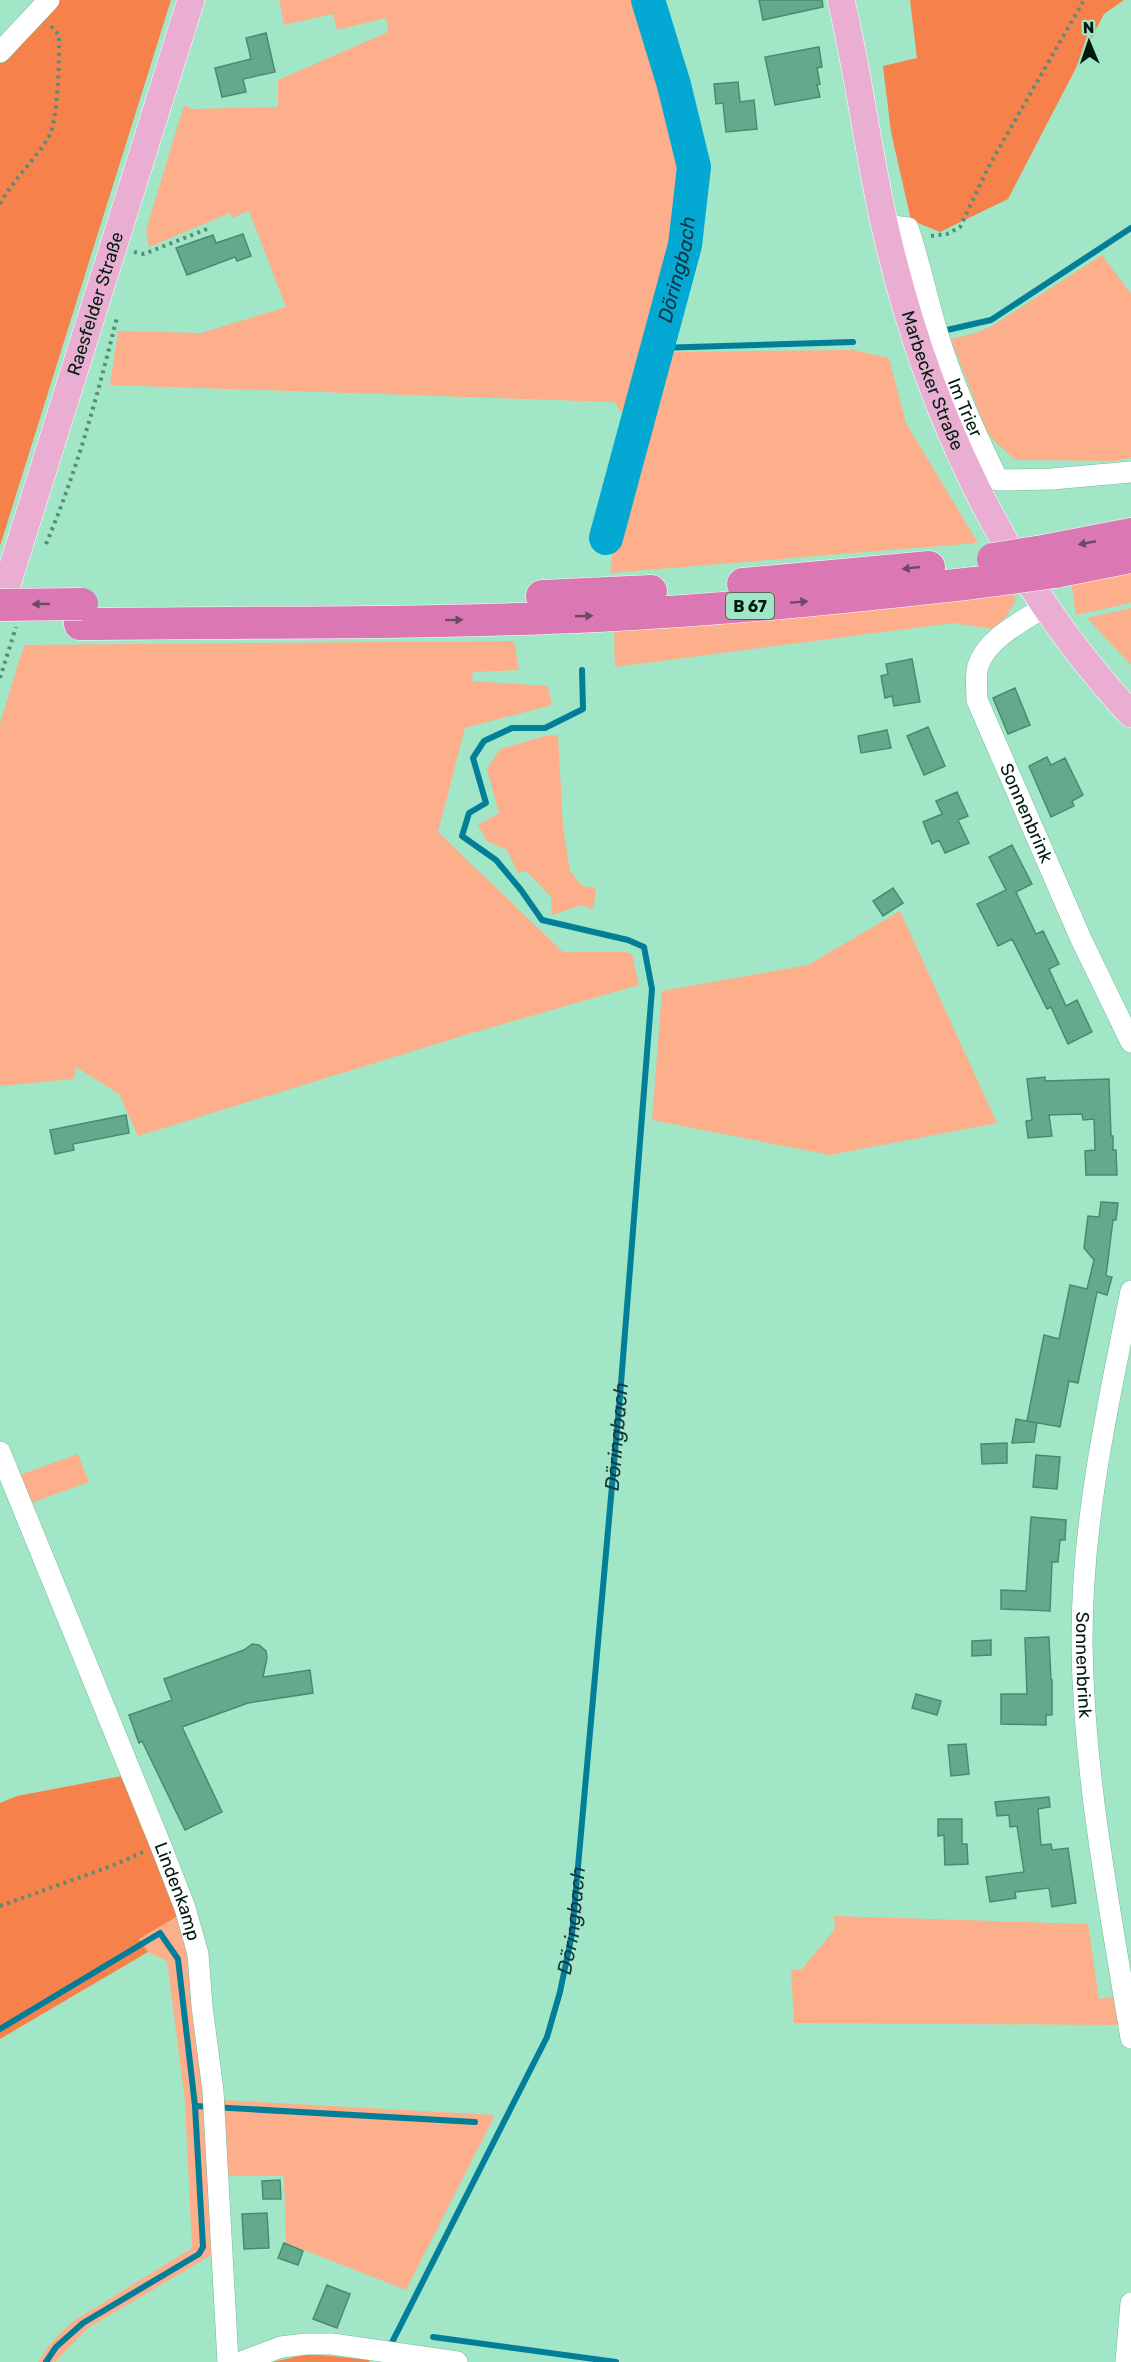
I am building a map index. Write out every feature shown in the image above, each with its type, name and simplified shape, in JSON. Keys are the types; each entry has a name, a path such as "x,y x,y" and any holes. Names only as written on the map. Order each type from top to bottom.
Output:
{"highway":[{"name":"B 67","path":"1049,562 1131,534"},
{"name":"B 67","path":"0,626 81,614 286,604 518,598 972,573 1049,562 1131,557"},
{"name":"B 67","path":"0,606 81,614"}],"main road":[{"name":"Raesfelder Straße","path":"0,606 191,0"},
{"name":"Marbecker Straße","path":"841,0 896,226 910,324 941,412 1003,542 1083,657 1131,714"}],"street":[{"path":"0,52 44,6"},
{"name":"Im Trier","path":"896,226 921,268 943,348 975,431 999,480 1052,479 1131,472"},
{"name":"Sonnenbrink","path":"1046,606 1009,630 990,646 978,666 977,700 1081,939 1131,1042"},
{"name":"Sonnenbrink","path":"1131,1291 1094,1479 1082,1644 1085,1720 1101,1860 1131,2038"},
{"name":"Lindenkamp","path":"0,1452 161,1846 185,1908 198,1954 213,2091 228,2362"},
{"path":"1126,2362 1131,2303"},
{"path":"241,2362 281,2347 332,2344 458,2362"}],"path":[{"path":"896,226 934,237 947,234 960,227 990,164 1084,0"},
{"path":"0,204 9,187 49,138 57,95 59,35 44,6"},
{"path":"133,252 144,254 207,229"},
{"path":"0,1906 161,1846"}],"shaded area":[{"path":"60,0 171,0 0,546 0,61"},
{"path":"279,0 636,0 679,129 685,177 675,235 649,330 622,413 614,402 110,385 118,331 201,333 286,307 249,211 232,218 230,213 149,247 146,230 184,105 192,109 278,107 278,80 388,32 386,18 337,30 333,14 284,25"},
{"path":"910,0 1124,0 1104,14 1008,199 940,232 911,220 891,132 883,66 917,58"},
{"path":"1102,255 1131,294 1131,458 1115,461 1016,460 995,442 986,430 951,339 976,333 992,326"},
{"path":"853,350 889,358 906,423 978,543 610,573 614,542 625,528 669,352"},
{"path":"1131,569 1131,603 1076,615 1071,581"},
{"path":"1011,589 1016,600 1005,618 992,629 953,623 615,667 614,628"},
{"path":"1131,608 1131,665 1087,618"},
{"path":"514,641 519,670 473,672 472,681 548,686 552,705 465,728 438,832 563,952 632,954 639,985 472,1033 138,1136 119,1094 76,1067 74,1079 0,1086 0,723 24,645"},
{"path":"558,735 563,826 570,871 582,886 596,888 593,910 582,905 552,915 551,897 526,871 518,873 507,850 487,841 478,825 499,813 487,769 500,749 545,736"},
{"path":"900,911 997,1123 830,1155 652,1120 662,991 808,965"},
{"path":"78,1454 89,1482 31,1503 20,1475"},
{"path":"122,1776 178,1916 139,1939 148,1952 0,2039 0,1803 17,1796"},
{"path":"178,1916 200,2041 207,2126 213,2254 88,2328 55,2362 38,2362 50,2344 72,2322 192,2248 185,2102 167,1961 148,1952 139,1939"},
{"path":"834,1916 1088,1924 1099,1999 1113,1997 1119,2025 794,2023 791,1970 801,1970 835,1929"},
{"path":"223,2100 495,2115 406,2290 286,2243 284,2176 227,2176"},
{"path":"309,2354 370,2360 369,2362 272,2362"}],"building":[{"path":"759,0 822,0 823,7 763,20"},
{"path":"266,33 275,72 243,79 246,92 222,97 215,68 251,59 246,38"},
{"path":"819,47 822,67 817,68 820,84 817,85 820,97 775,105 765,57"},
{"path":"738,82 740,102 754,100 757,129 726,132 723,103 716,104 714,84"},
{"path":"243,234 251,256 237,261 235,257 187,275 176,248 213,235 216,243"},
{"path":"912,659 920,702 894,706 892,696 885,698 881,676 888,674 886,664"},
{"path":"1015,688 1030,725 1008,734 993,698"},
{"path":"928,727 945,766 924,775 907,736"},
{"path":"887,730 891,748 861,753 858,736"},
{"path":"1047,757 1051,765 1065,758 1083,795 1072,801 1074,806 1051,817 1029,766"},
{"path":"957,792 968,816 958,820 969,843 945,853 939,840 932,844 923,822 942,814 936,801"},
{"path":"1012,845 1032,884 1016,892 1036,934 1043,931 1059,964 1049,969 1066,1006 1077,1000 1092,1032 1068,1044 1051,1007 1047,1009 1012,939 998,946 977,904 1006,890 989,857"},
{"path":"893,888 903,903 883,916 873,901"},
{"path":"1045,1077 1045,1081 1109,1079 1111,1136 1113,1136 1113,1150 1116,1150 1117,1175 1086,1175 1085,1151 1095,1150 1094,1119 1083,1120 1082,1114 1049,1115 1052,1136 1028,1138 1026,1121 1032,1120 1027,1079"},
{"path":"126,1115 129,1133 73,1144 74,1150 55,1154 50,1130"},
{"path":"1101,1202 1118,1203 1116,1220 1113,1220 1106,1276 1112,1277 1107,1295 1097,1292 1078,1383 1069,1381 1060,1427 1027,1421 1044,1335 1059,1339 1070,1285 1087,1289 1094,1260 1084,1248 1088,1216 1099,1217"},
{"path":"1016,1419 1037,1423 1034,1442 1012,1443"},
{"path":"1007,1443 1007,1463 982,1464 981,1444"},
{"path":"1036,1455 1060,1457 1057,1489 1033,1487"},
{"path":"1031,1517 1066,1520 1065,1540 1060,1540 1058,1562 1052,1562 1050,1611 1001,1609 1001,1590 1026,1591"},
{"path":"1049,1637 1052,1715 1046,1715 1046,1725 1001,1724 1001,1694 1027,1694 1025,1638"},
{"path":"991,1640 991,1655 972,1656 972,1641"},
{"path":"252,1644 259,1645 266,1651 263,1677 310,1670 313,1693 248,1703 182,1727 222,1812 185,1830 142,1741 139,1743 129,1715 172,1700 164,1679 244,1650"},
{"path":"916,1694 941,1701 937,1715 912,1708"},
{"path":"966,1744 969,1774 951,1776 948,1745"},
{"path":"1049,1797 1050,1807 1038,1809 1041,1845 1051,1844 1052,1850 1068,1848 1076,1903 1052,1907 1049,1888 1015,1892 1016,1898 990,1902 986,1877 1024,1872 1017,1826 1010,1827 1009,1815 997,1816 995,1802"},
{"path":"938,1819 962,1819 962,1844 967,1844 968,1864 945,1865 944,1835 938,1836"},
{"path":"280,2180 281,2199 263,2199 262,2181"},
{"path":"267,2213 269,2248 244,2249 242,2214"},
{"path":"284,2243 303,2251 298,2265 278,2258"},
{"path":"327,2285 350,2294 337,2328 313,2319"}],"waterway":[{"name":"Döringbach","path":"606,538 685,245 694,167 674,85 648,0"},
{"path":"947,330 991,320 1131,228"},
{"path":"657,348 853,342"},
{"name":"Döringbach","path":"382,2362 547,2037 560,1992 572,1934 620,1396 652,989 644,947 628,940 542,920 496,860 462,836 469,813 486,803 473,758 484,741 512,728 545,728 583,709 582,670"},
{"path":"0,2029 160,1933 178,1959 195,2106"},
{"path":"46,2362 56,2347 83,2323 199,2254 203,2247 195,2106 475,2122"},
{"path":"433,2337 616,2362"}]}
